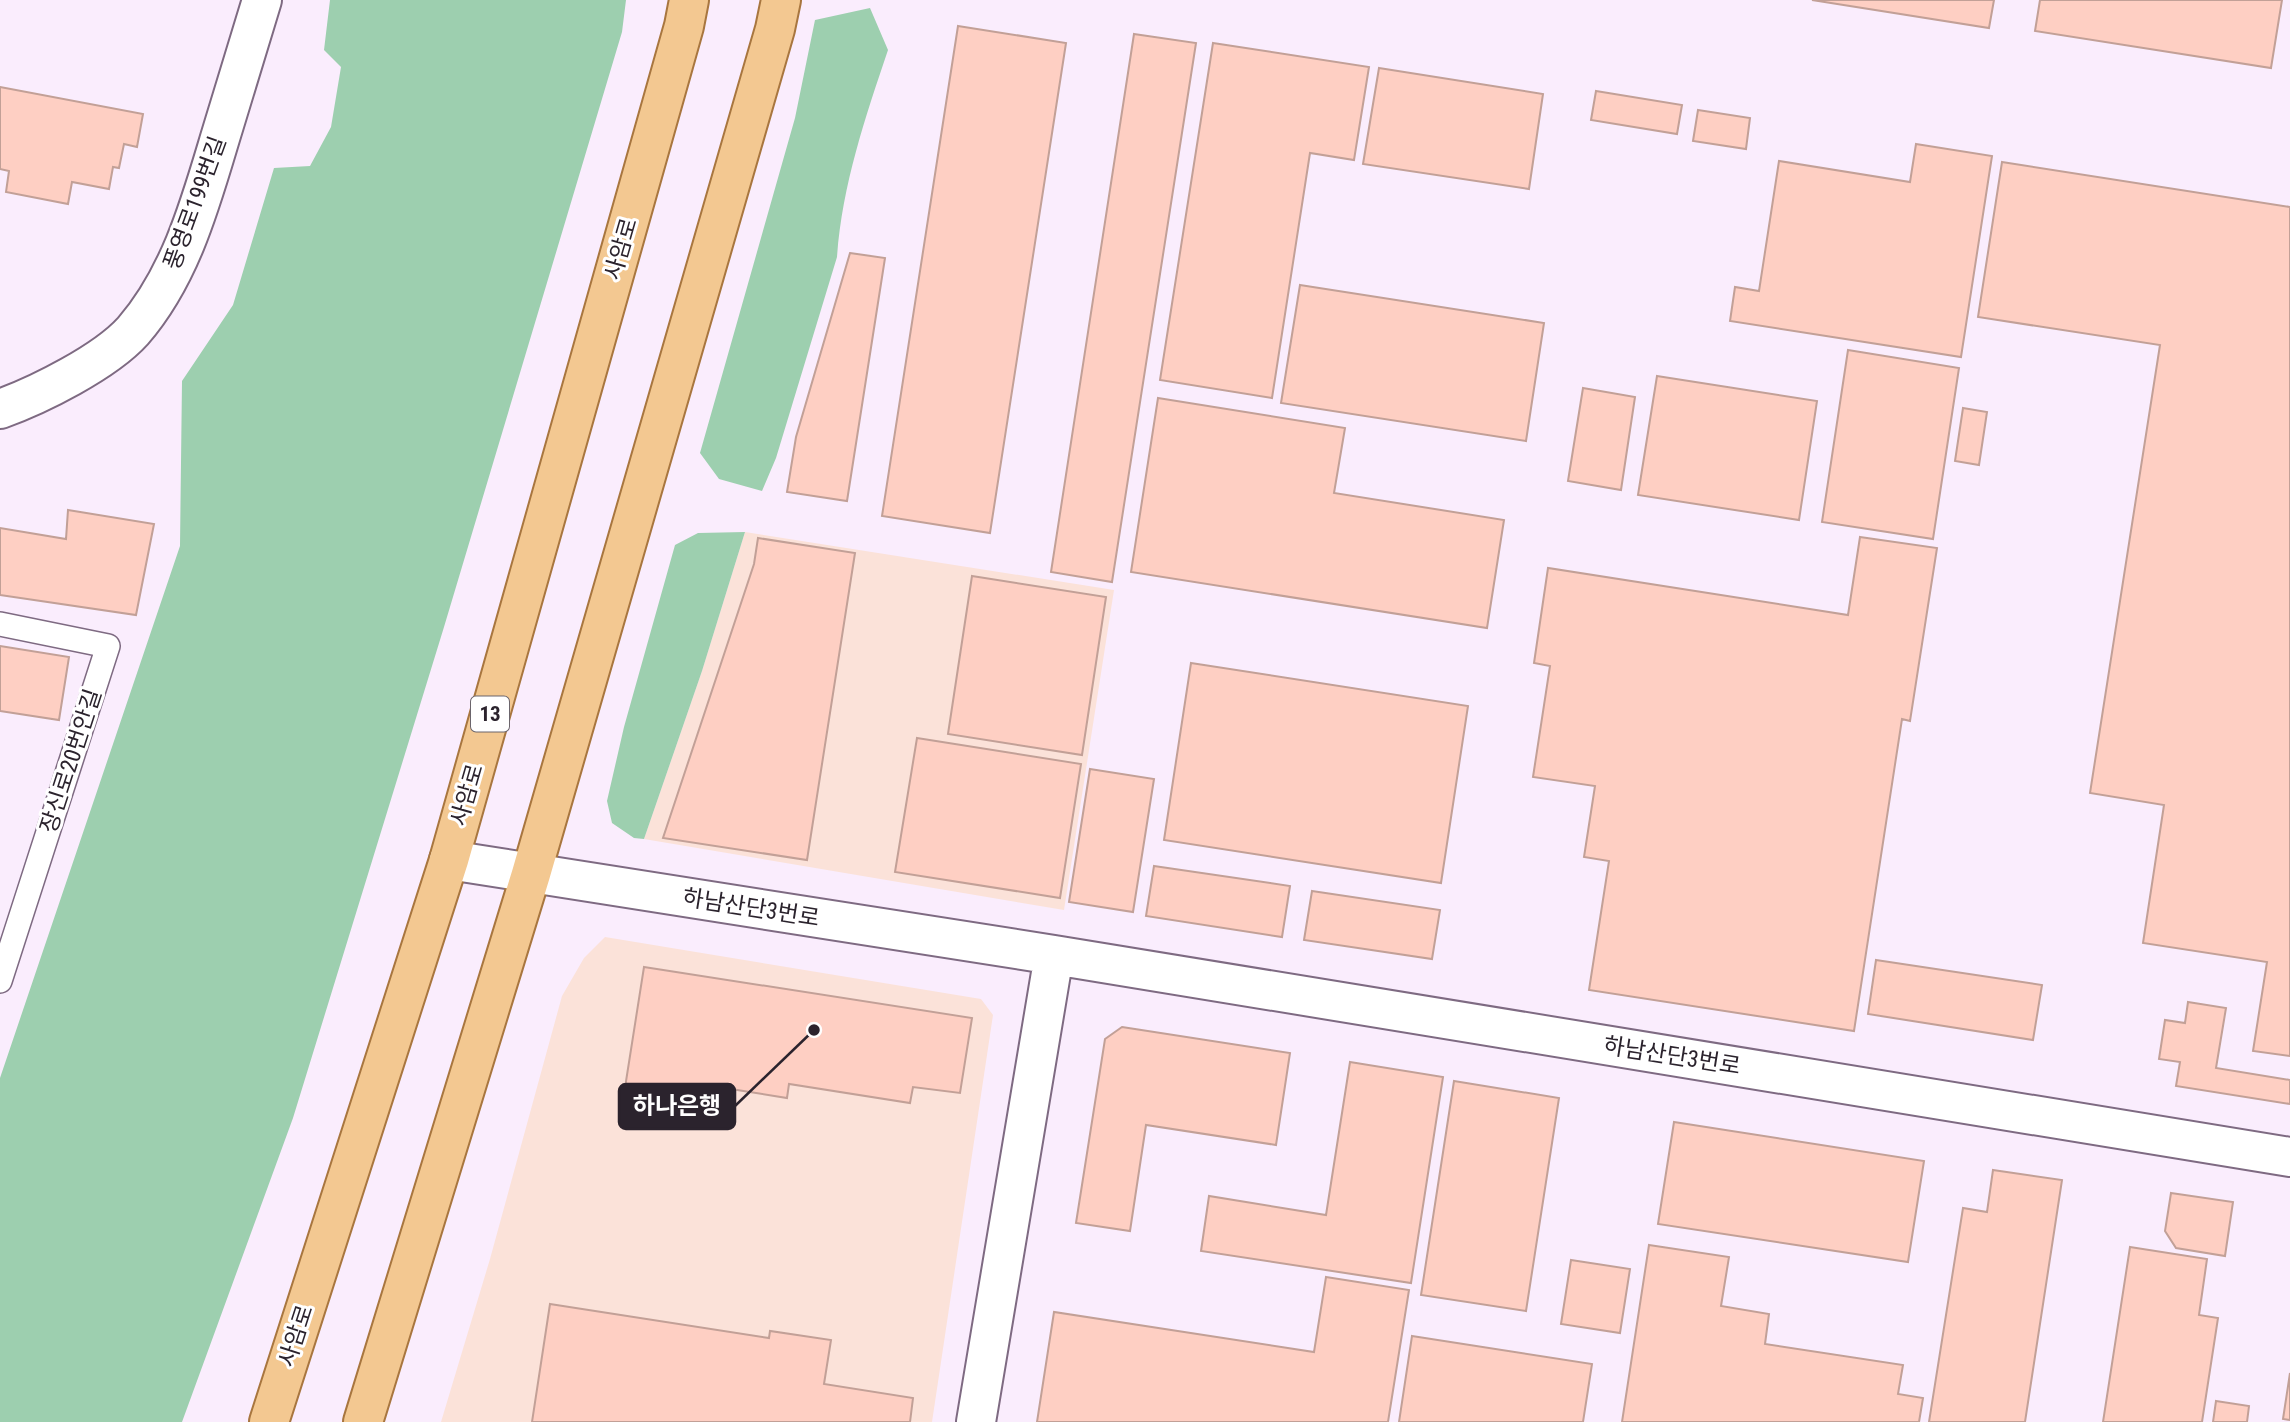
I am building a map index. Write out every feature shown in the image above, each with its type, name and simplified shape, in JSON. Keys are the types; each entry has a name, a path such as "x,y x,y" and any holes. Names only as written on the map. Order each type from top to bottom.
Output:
{"main road":[{"name":"사암로","path":"269,1422 449,860 689,0"},
{"path":"363,1422 531,874 775,29 781,0"}],"street":[{"name":"풍영로199번길","path":"0,409 23,401 91,365 132,332 155,300 180,257 201,202 262,0"},
{"name":"하남산단3번로","path":"449,860 1054,955 2290,1157"},
{"path":"976,1422 1054,955"}],"lane":[{"name":"장신로20번안길","path":"0,624 108,646 0,981"}],"shaded area":[{"path":"745,532 1114,590 1064,910 644,839 702,671"},
{"path":"605,937 981,999 993,1015 932,1422 441,1422 490,1259 562,996 584,958"}],"green space":[{"path":"330,0 626,0 622,32 444,627 293,1118 182,1422 0,1422 0,1078 180,546 182,381 233,305 274,168 310,166 331,127 341,67 324,50"},
{"path":"870,8 888,50 849,178 837,257 776,458 762,491 719,479 700,453 795,118 815,20"},
{"path":"745,532 702,671 644,839 634,838 612,823 607,801 624,727 675,545 698,533"}],"building":[{"path":"1812,0 1994,0 1989,28"},
{"path":"2040,0 2282,0 2271,68 2035,31"},
{"path":"958,26 1066,43 990,533 882,516"},
{"path":"1134,34 1196,43 1112,582 1051,572"},
{"path":"1213,43 1369,67 1354,160 1310,153 1272,398 1160,380"},
{"path":"1379,68 1543,94 1529,189 1363,164"},
{"path":"0,87 143,114 137,147 124,144 119,168 113,167 109,189 72,182 68,204 6,192 9,171 0,169"},
{"path":"1596,91 1682,105 1677,134 1591,120"},
{"path":"1698,110 1750,118 1746,149 1693,141"},
{"path":"1916,144 1992,156 1961,357 1730,321 1735,287 1759,291 1779,161 1910,182"},
{"path":"2002,162 2290,207 2290,1056 2253,1051 2267,962 2143,943 2164,805 2090,793 2160,345 1978,317"},
{"path":"850,253 885,258 847,501 787,492 796,437"},
{"path":"1300,285 1544,323 1526,441 1281,403"},
{"path":"1848,350 1959,368 1933,539 1822,522"},
{"path":"1657,376 1817,401 1799,520 1638,495"},
{"path":"1583,388 1635,397 1621,490 1568,481"},
{"path":"1158,398 1345,428 1334,493 1504,520 1487,628 1131,572"},
{"path":"1963,408 1987,412 1979,465 1955,461"},
{"path":"68,510 154,524 136,615 0,595 0,528 66,539"},
{"path":"1860,537 1937,548 1910,721 1902,719 1854,1031 1589,990 1609,861 1584,857 1595,786 1533,777 1550,666 1534,663 1548,568 1848,615"},
{"path":"758,538 855,553 807,860 663,838 754,564"},
{"path":"972,576 1106,597 1082,755 948,734"},
{"path":"0,646 69,657 59,720 0,711"},
{"path":"1191,663 1468,706 1441,883 1164,840"},
{"path":"917,738 1081,764 1060,898 895,872"},
{"path":"1090,769 1154,779 1133,912 1069,902"},
{"path":"1154,866 1290,886 1282,937 1146,916"},
{"path":"1312,891 1440,910 1432,959 1304,940"},
{"path":"1876,960 2042,985 2033,1040 1868,1014"},
{"path":"644,967 972,1018 960,1093 913,1087 910,1103 789,1084 787,1098 718,1087 715,1108 624,1094"},
{"path":"2188,1002 2226,1008 2216,1068 2290,1080 2290,1104 2176,1086 2180,1062 2159,1059 2165,1020 2185,1023"},
{"path":"1122,1027 1290,1053 1276,1145 1146,1125 1130,1231 1076,1223 1105,1039"},
{"path":"1350,1062 1443,1077 1411,1283 1201,1251 1209,1196 1326,1215"},
{"path":"1454,1081 1559,1098 1526,1311 1421,1295"},
{"path":"1674,1122 1924,1161 1908,1262 1658,1224"},
{"path":"1993,1170 2062,1180 2025,1422 1929,1422 1963,1208 1987,1212"},
{"path":"2171,1193 2233,1202 2225,1256 2176,1248 2165,1231"},
{"path":"1649,1245 1729,1257 1721,1306 1769,1314 1765,1344 1903,1365 1898,1394 1923,1398 1919,1422 1622,1422"},
{"path":"2130,1247 2207,1259 2199,1315 2218,1318 2202,1422 2103,1422"},
{"path":"1571,1260 1630,1269 1620,1333 1561,1324"},
{"path":"1326,1277 1409,1290 1388,1422 1037,1422 1054,1312 1314,1352"},
{"path":"550,1304 769,1338 770,1331 831,1340 824,1384 913,1398 910,1422 532,1422"},
{"path":"1412,1336 1592,1364 1583,1422 1399,1422"},
{"path":"2290,1373 2290,1420 2283,1419"},
{"path":"2216,1401 2249,1406 2247,1422 2213,1422"}],"place":[{"name":"하나은행","path":"814,1030"}]}
